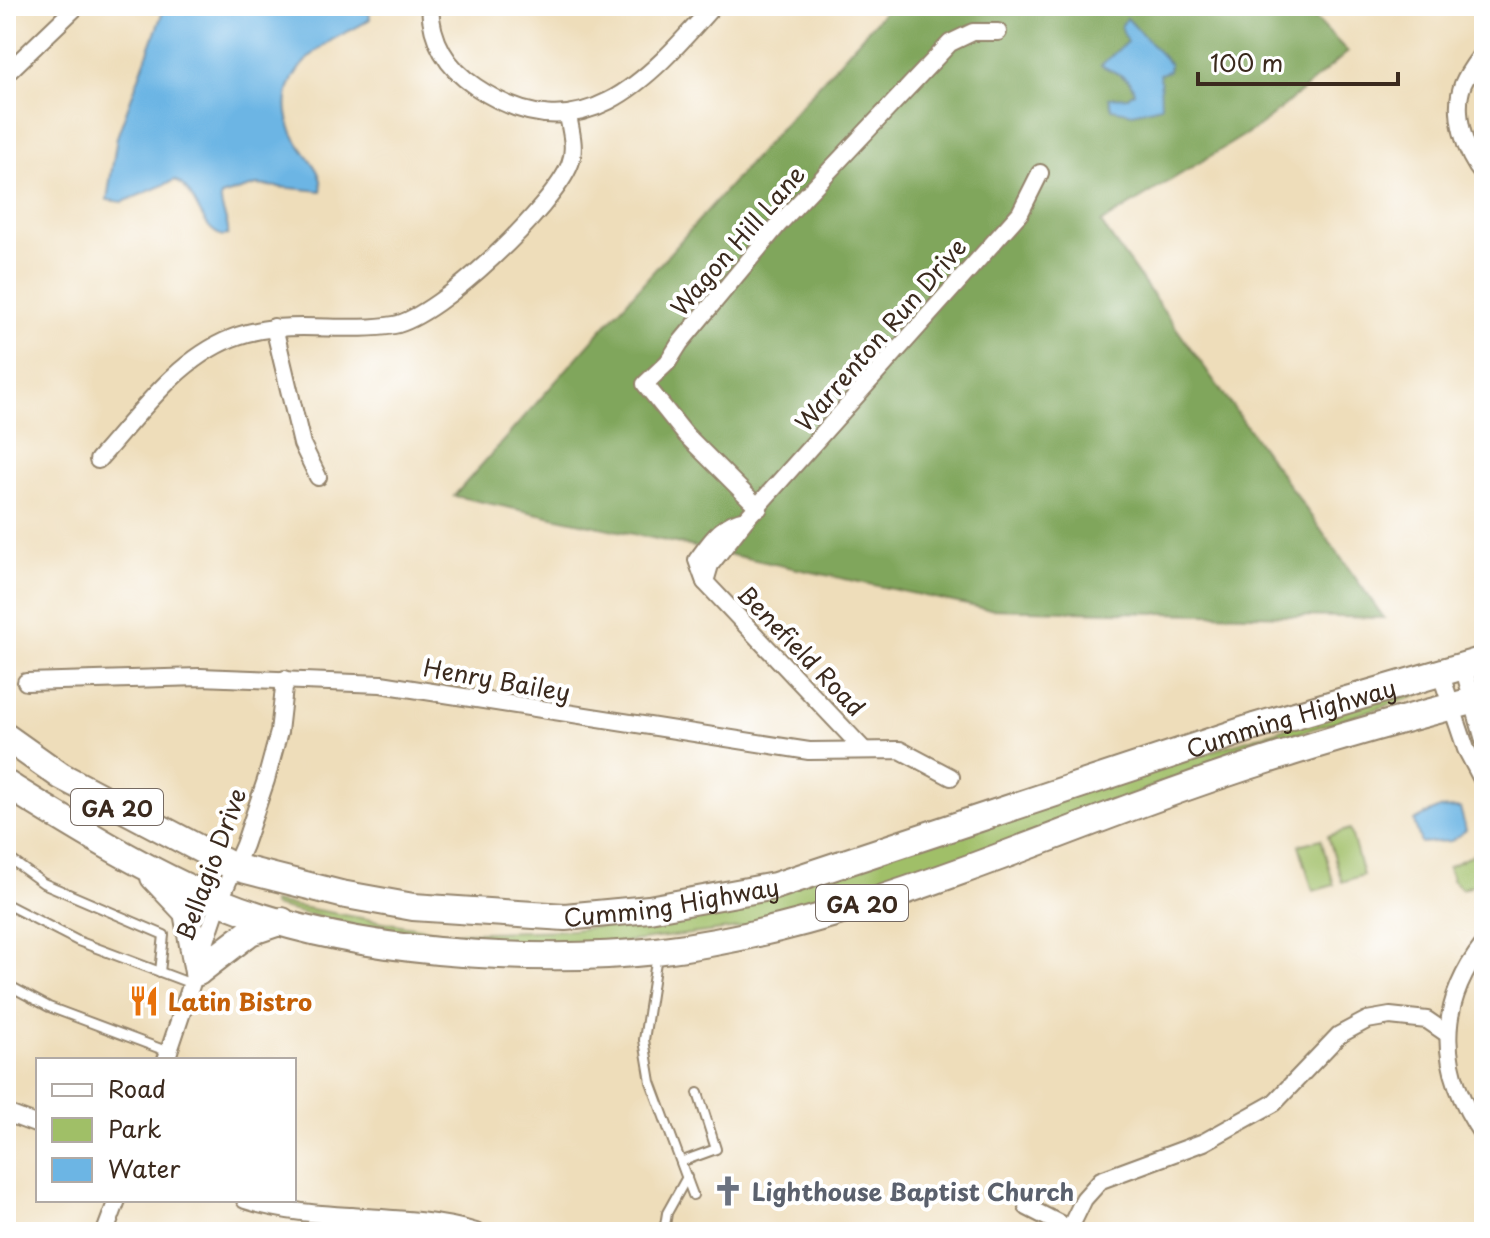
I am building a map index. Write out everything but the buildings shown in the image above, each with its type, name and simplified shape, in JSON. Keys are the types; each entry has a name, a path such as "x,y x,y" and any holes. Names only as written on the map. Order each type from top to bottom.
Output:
{"highway":[{"name":"Cumming Highway","path":"6,737 61,776 234,867 341,894 444,909 565,917 702,900 775,886 1254,727 1462,666"},
{"name":"Cumming Highway","path":"9,787 140,864 219,902 282,921 387,946 474,954 600,956 658,951 744,936 809,919 1007,854 1315,744 1469,701"},
{"path":"140,864 187,912 196,978"},
{"path":"196,978 250,932 282,921"}],"street":[{"path":"6,74 77,6"},
{"path":"430,6 431,23 439,48 458,76 517,109 568,116 612,100 642,81 713,6"},
{"name":"Wagon Hill Lane","path":"752,514 645,384 668,362 779,224 950,43 973,32 998,32"},
{"path":"1483,55 1462,86 1460,115 1464,142 1484,176"},
{"path":"98,460 177,374 209,349 231,338 274,327 394,325 423,316 449,298 554,190 571,163 573,143 568,116"},
{"name":"Warrenton Run Drive","path":"705,582 724,537 752,514 1020,213 1040,173"},
{"path":"274,327 302,444 318,477"},
{"name":"Benefield Road","path":"705,582 864,750"},
{"path":"1462,666 1469,701 1484,740"},
{"path":"1462,666 1469,701 1466,749 1484,783"},
{"name":"Henry Bailey","path":"26,682 200,677 381,684 809,751 900,750 951,777"},
{"name":"Bellagio Drive","path":"167,1056 275,744 285,679"},
{"path":"1484,944 1463,971 1446,1033 1455,1081 1465,1109 1484,1137"},
{"path":"1027,1207 1068,1230 1084,1199 1101,1180 1204,1142 1274,1103 1339,1035 1367,1020 1390,1016 1427,1020 1446,1033"},
{"path":"6,1113 36,1124"},
{"path":"105,1232 116,1202"},
{"path":"254,1202 350,1224 454,1226 476,1232"}],"lane":[{"path":"6,856 43,883 164,935 160,972"},
{"path":"6,904 78,941 160,972 196,978"},
{"path":"658,951 644,1040 651,1082 683,1161 693,1195"},
{"path":"6,984 49,1007 167,1056"},
{"path":"683,1161 716,1149 698,1093"},
{"path":"664,1232 667,1213 687,1177"}],"green space":[{"path":"889,6 1303,6 1348,52 1261,125 1101,223 1384,618 986,609 454,496"},
{"path":"1414,689 1417,696 1223,757 1037,835 873,890 747,927 577,948 398,936 273,906 272,902 445,933 572,930 673,916"},
{"path":"1350,829 1363,875 1342,882 1328,836"},
{"path":"1321,839 1334,885 1313,891 1299,845"},
{"path":"1484,849 1484,876 1462,889 1452,880 1448,867"}],"water":[{"path":"165,6 369,9 370,19 332,40 304,63 288,90 288,120 318,171 321,191 257,185 221,196 228,230 228,235 223,236 209,226 189,193 175,180 123,202 107,200 117,137"},
{"path":"1127,18 1170,64 1169,71 1160,74 1161,106 1133,113 1112,109 1109,98 1128,97 1134,92 1130,82 1101,65 1127,42 1121,26"},
{"path":"1460,808 1466,830 1451,841 1421,843 1414,821 1437,809"}],"place":[{"name":"Latin Bistro","path":"144,1001"},
{"name":"Lighthouse Baptist Church","path":"728,1191"}]}
